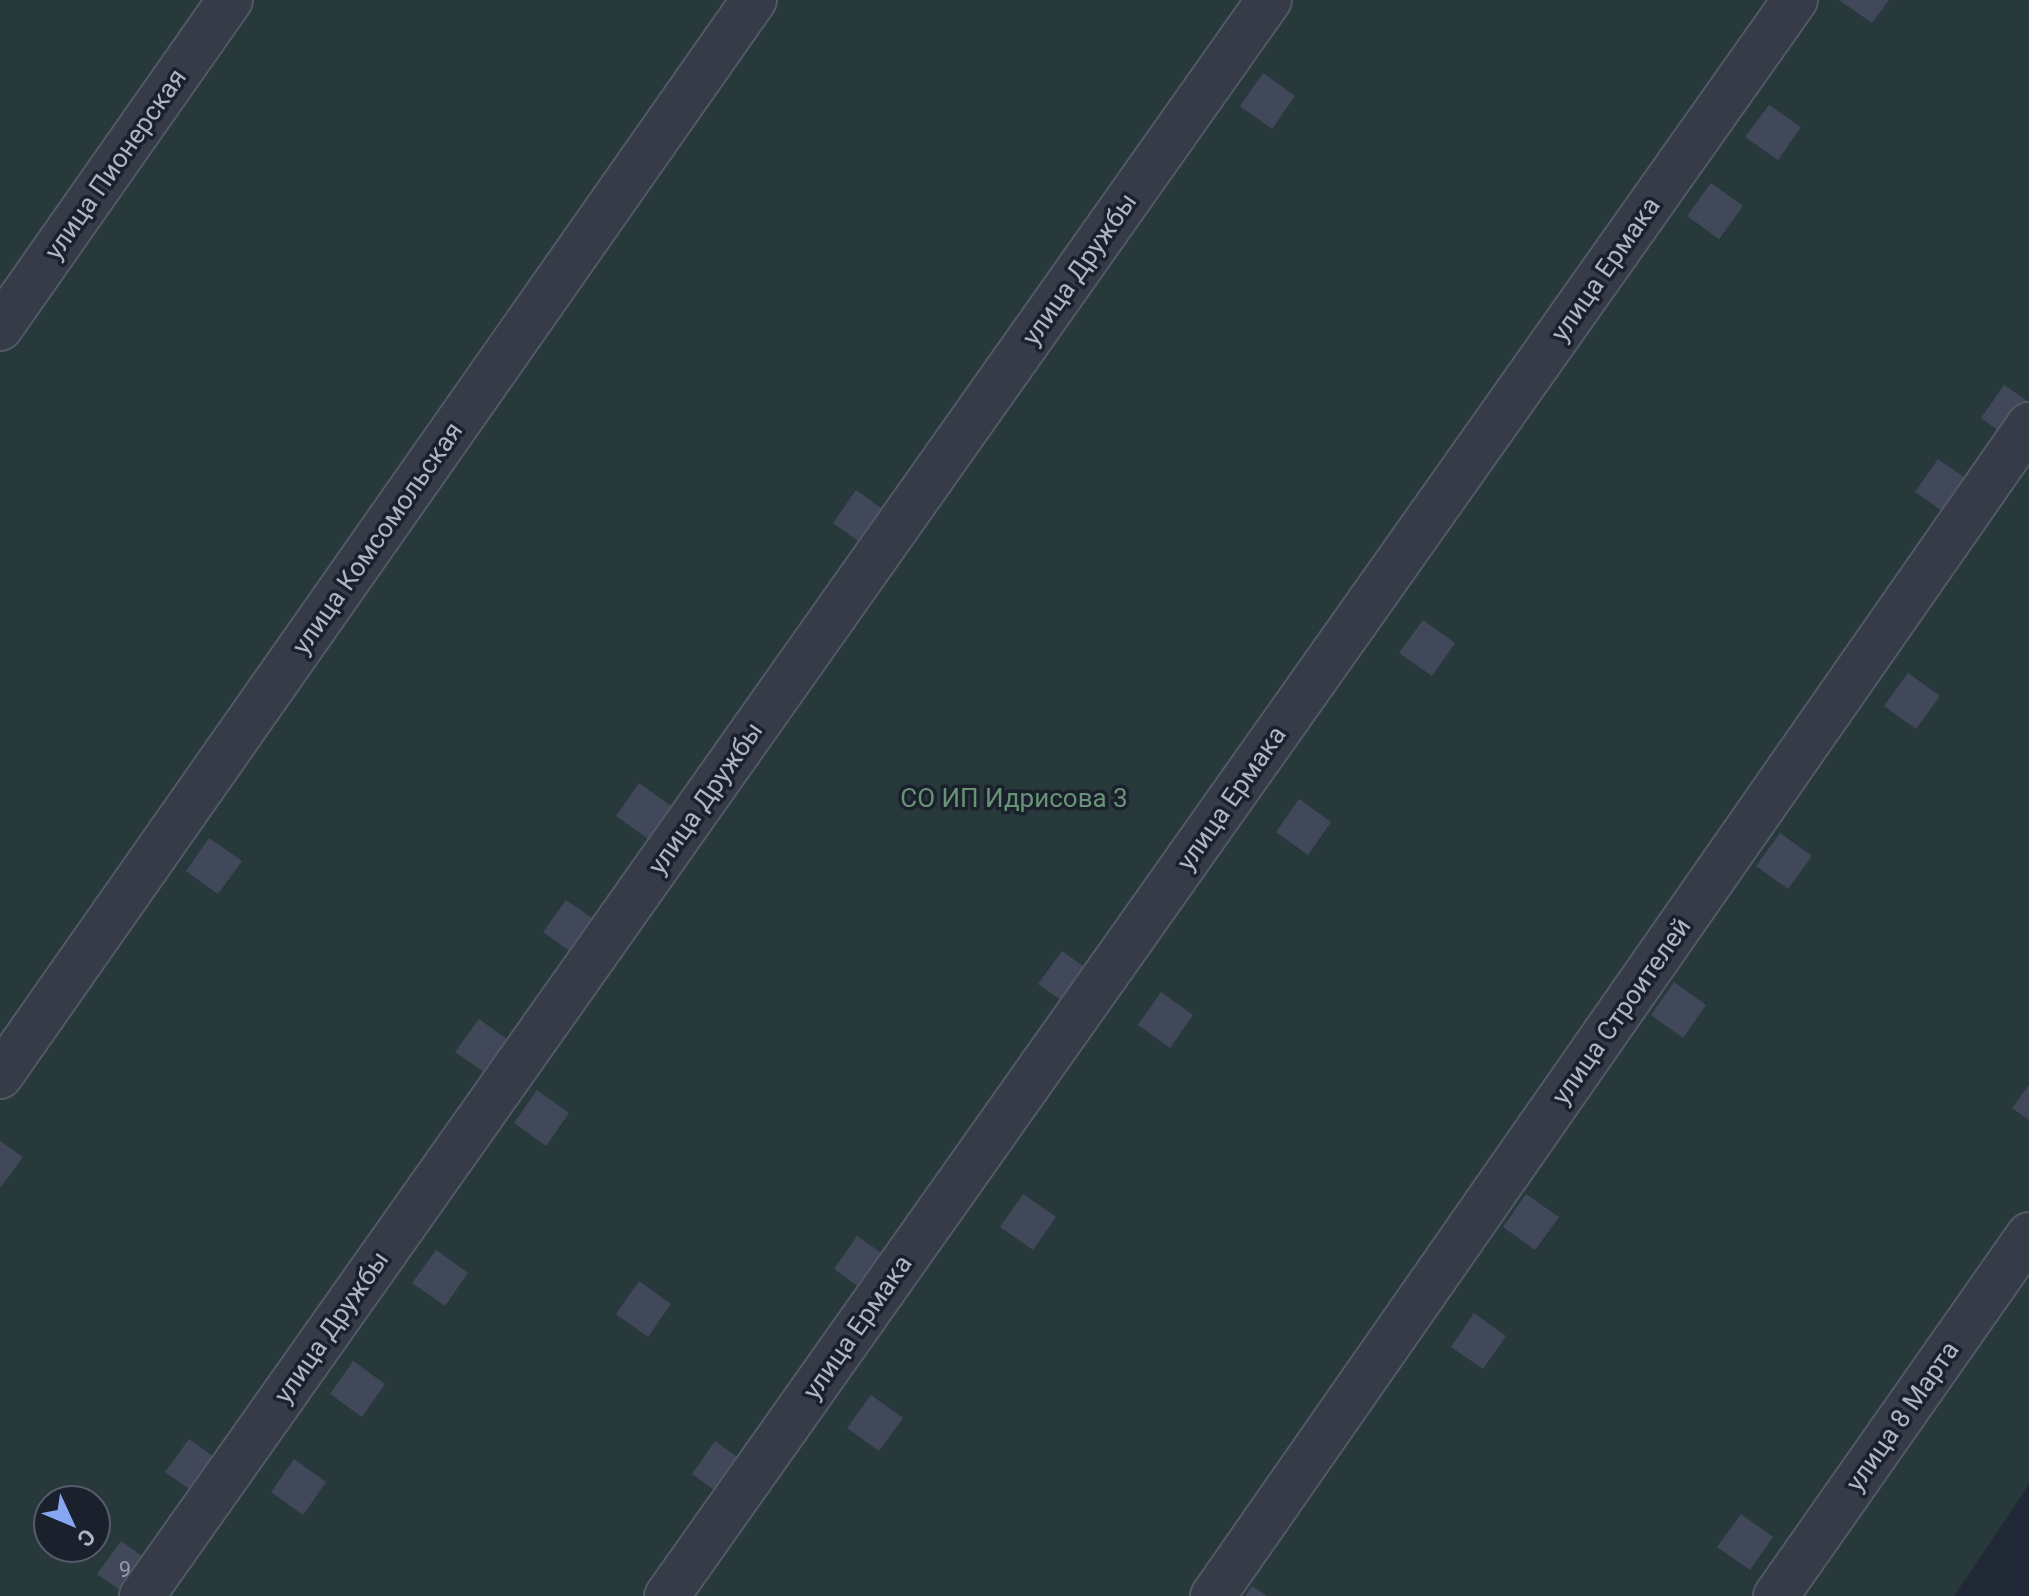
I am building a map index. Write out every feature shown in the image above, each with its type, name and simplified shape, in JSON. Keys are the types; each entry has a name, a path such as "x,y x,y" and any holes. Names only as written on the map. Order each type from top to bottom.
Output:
{"street":[{"name":"улица Пионерская","path":"0,328 230,0"},
{"name":"улица Комсомольская","path":"0,1076 754,0"},
{"name":"улица Дружбы","path":"142,1596 1269,0"},
{"name":"улица Ермака","path":"667,1596 1795,0"},
{"name":"улица Строителей","path":"1213,1596 2029,425"},
{"name":"улица 8 Марта","path":"1776,1596 2029,1235"}],"green space":[{"name":"СО ИП Идрисова 3","path":"0,0 2029,0 2029,1484 1954,1596 0,1596"}],"building":[{"path":"1839,0 1889,0 1872,23"},
{"path":"1263,73 1295,96 1272,129 1240,106"},
{"path":"1769,105 1801,127 1778,160 1745,137"},
{"path":"1711,183 1743,206 1719,239 1687,216"},
{"path":"2004,385 2029,402 2029,418 2013,441 1981,418"},
{"path":"1938,459 1971,482 1948,515 1915,492"},
{"path":"856,490 888,513 865,546 833,523"},
{"path":"1423,620 1455,643 1432,676 1399,653"},
{"path":"1908,673 1940,696 1916,729 1884,706"},
{"path":"639,783 671,806 648,839 616,816"},
{"path":"1299,799 1331,822 1308,855 1276,832"},
{"path":"1780,833 1812,856 1788,889 1756,866"},
{"path":"209,838 242,861 218,894 186,871"},
{"path":"566,900 598,922 575,955 543,932"},
{"path":"1062,951 1094,974 1071,1007 1038,984"},
{"path":"1674,982 1706,1005 1683,1038 1651,1015"},
{"path":"1161,992 1193,1015 1170,1048 1138,1025"},
{"path":"479,1019 511,1042 488,1075 455,1052"},
{"path":"2029,1085 2029,1120 2012,1108"},
{"path":"537,1090 569,1113 546,1146 514,1123"},
{"path":"0,1141 23,1157 0,1188"},
{"path":"1023,1194 1056,1217 1033,1250 1000,1227"},
{"path":"1526,1194 1559,1217 1535,1250 1503,1227"},
{"path":"857,1236 890,1259 866,1292 834,1269"},
{"path":"436,1250 468,1273 445,1306 412,1283"},
{"path":"639,1281 671,1304 648,1337 616,1314"},
{"path":"1474,1313 1506,1336 1483,1369 1451,1347"},
{"path":"353,1361 385,1384 362,1417 330,1394"},
{"path":"871,1395 903,1418 879,1451 847,1428"},
{"path":"189,1439 221,1462 198,1495 165,1472"},
{"path":"715,1441 747,1464 724,1497 692,1474"},
{"path":"294,1459 326,1482 303,1515 271,1492"},
{"path":"1741,1514 1773,1537 1750,1570 1717,1547"},
{"path":"121,1541 153,1564 129,1596 97,1574 104,1564 112,1564 112,1553"},
{"path":"1252,1586 1267,1596 1245,1596"}]}
